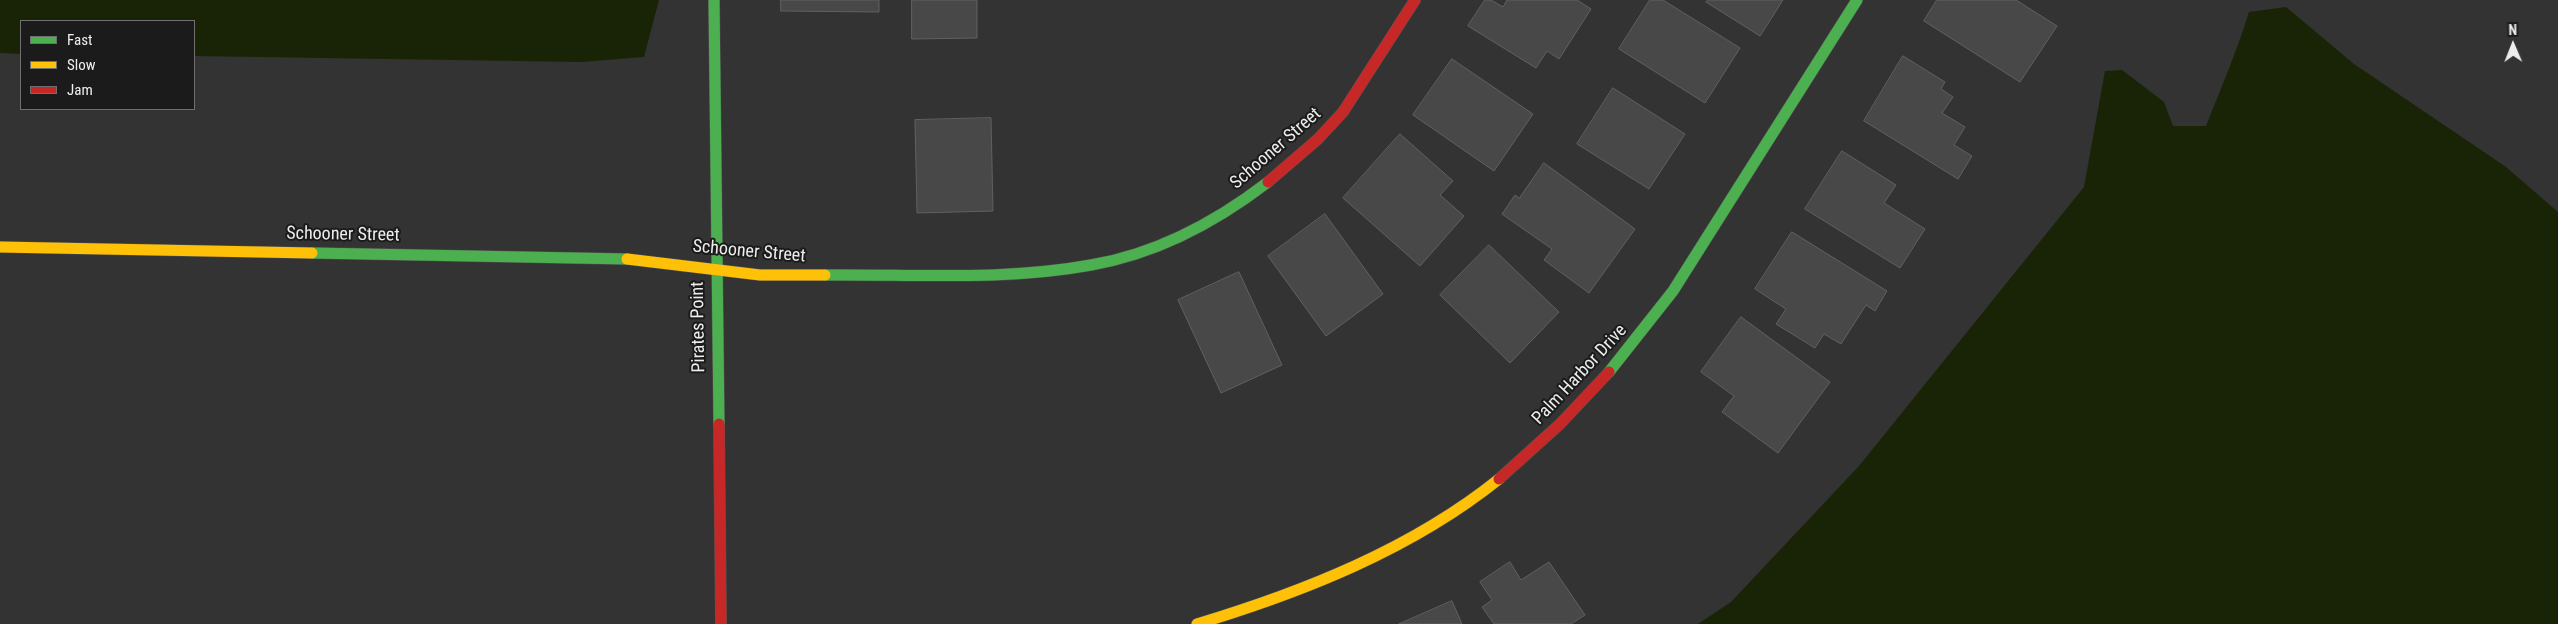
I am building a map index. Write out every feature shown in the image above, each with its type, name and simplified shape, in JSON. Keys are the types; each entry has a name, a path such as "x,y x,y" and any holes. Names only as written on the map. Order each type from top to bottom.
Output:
{"street":[{"name":"Pirates Point","path":"714,0 721,624"},
{"name":"Schooner Street","path":"0,247 641,259 760,275 1023,274 1092,265 1136,253 1180,236 1236,206 1274,178 1318,139 1343,112 1415,0"},
{"name":"Palm Harbor Drive","path":"1197,624 1278,598 1330,578 1402,541 1480,493 1541,443 1606,376 1642,334 1673,291 1857,0"}],"shaded area":[{"path":"0,0 659,0 644,57 582,62 195,56 195,20 20,20 20,54 0,53"},
{"path":"2286,7 2354,64 2506,167 2558,212 2558,624 1698,624 1731,602 1859,466 2084,187 2105,71 2122,70 2164,102 2173,126 2206,126 2249,12"}],"building":[{"path":"781,0 879,0 879,12 781,11"},
{"path":"912,0 977,0 977,38 912,39"},
{"path":"1485,0 1491,0 1503,7 1507,0 1577,0 1591,9 1559,59 1547,51 1536,68 1468,26"},
{"path":"1650,0 1663,0 1740,48 1705,103 1619,49"},
{"path":"1708,0 1783,0 1760,36 1706,2"},
{"path":"1937,0 2016,0 2057,26 2020,82 1924,21"},
{"path":"1903,56 1945,82 1941,89 1953,97 1942,113 1965,127 1954,145 1972,156 1958,179 1864,121"},
{"path":"1452,59 1533,114 1494,171 1413,115"},
{"path":"1613,88 1685,134 1649,189 1577,144"},
{"path":"991,118 993,211 917,213 915,120"},
{"path":"1400,134 1453,181 1440,195 1464,216 1420,266 1343,198"},
{"path":"1842,151 1896,185 1884,203 1925,229 1900,268 1805,209"},
{"path":"1544,163 1635,229 1589,293 1544,260 1552,249 1502,214 1515,195 1519,198"},
{"path":"1325,214 1383,294 1326,336 1268,256"},
{"path":"1792,232 1887,291 1875,311 1866,305 1841,344 1824,334 1815,348 1776,324 1786,309 1755,289"},
{"path":"1489,245 1559,312 1510,363 1440,295"},
{"path":"1239,272 1282,365 1221,393 1178,300"},
{"path":"1741,317 1830,382 1778,453 1722,412 1734,396 1701,372"},
{"path":"1510,562 1521,580 1549,562 1585,615 1571,624 1494,624 1482,607 1492,600 1480,582"},
{"path":"1452,601 1462,624 1399,624"}],"traffic: fast":[{"path":"714,0 719,424"},
{"path":"1609,372 1673,291 1857,0"},
{"path":"825,275 992,275 1058,270 1115,260 1162,244 1206,223 1268,182"},
{"path":"312,253 627,259"}],"traffic: slow":[{"path":"0,247 312,253"},
{"path":"627,259 760,275 825,275"},
{"path":"1197,624 1277,598 1355,566 1430,527 1499,479"}],"traffic: jam":[{"path":"1268,182 1318,139 1343,112 1415,0"},
{"path":"1499,479 1560,424 1609,372"},
{"path":"719,424 721,624"}]}
